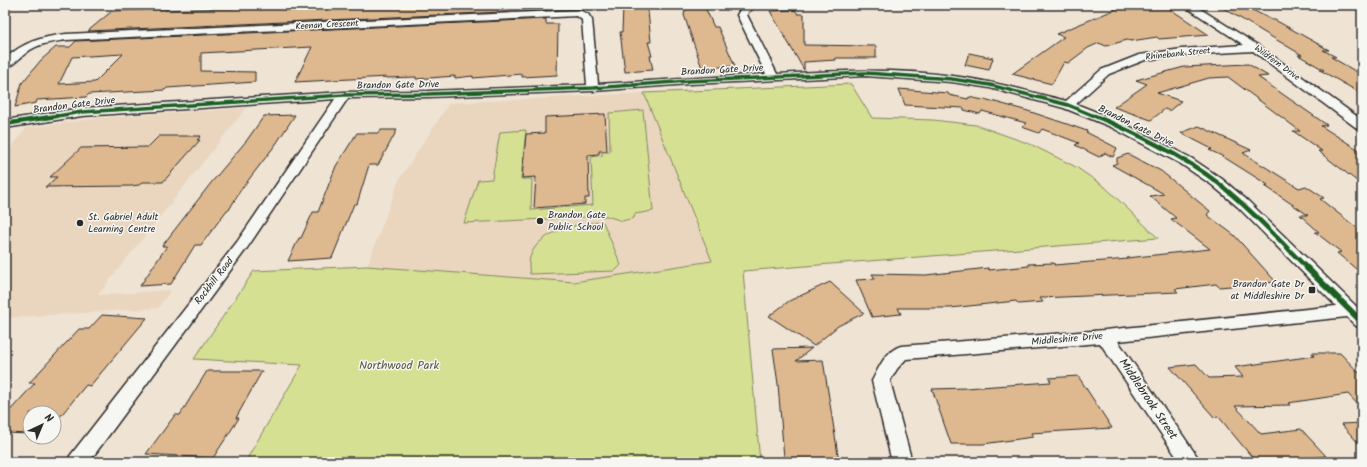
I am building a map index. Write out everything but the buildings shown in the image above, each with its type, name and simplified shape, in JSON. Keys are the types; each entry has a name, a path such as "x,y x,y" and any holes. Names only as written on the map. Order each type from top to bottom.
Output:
{"street":[{"path":"753,5 744,10 742,15 773,77"},
{"name":"Wildfern Drive","path":"1188,5 1255,48 1362,126"},
{"name":"Keenan Crescent","path":"5,65 22,49 29,45 48,39 66,37 579,13 585,16 587,20 593,88"},
{"name":"Rhinebank Street","path":"1068,105 1105,72 1143,57 1175,53 1255,48"},
{"name":"Brandon Gate Drive","path":"5,124 82,112 344,95 428,94 593,88 866,73 945,78 990,85 1068,105 1115,124 1186,162 1217,182 1243,204 1356,316"},
{"name":"Rockhill Road","path":"77,462 242,245 344,95"},
{"name":"Middleshire Drive","path":"902,462 881,381 890,364 902,353 1356,316"},
{"name":"Middlebrook Street","path":"1105,336 1191,462"}],"shaded area":[{"name":"Brandon Gate Public School","path":"644,93 713,261 574,282 367,266 399,180 449,103"},
{"name":"St. Gabriel Adult Learning Centre","path":"246,108 98,295 171,290 158,308 5,318 5,156 26,128 98,118"}],"green space":[{"name":"Northwood Park","path":"851,84 872,118 933,120 976,125 1030,144 1076,167 1105,187 1158,238 743,271 760,462 245,462 302,365 194,359 254,271 367,266 574,282 712,261 644,93"},
{"path":"643,110 653,211 635,214 634,218 622,221 607,216 464,223 478,180 492,179 500,132 526,130 521,179 532,179 531,210 593,205 591,157 602,156 602,152 610,152 609,113"},
{"path":"603,222 621,265 615,271 530,274 529,262 532,251 548,236 570,227"}],"cycle path":[{"path":"5,124 82,112 344,95 428,94 593,88 689,81 866,73 952,79 990,85 1068,105 1115,124 1186,161 1217,182 1243,204 1362,322"}],"place":[{"name":"Brandon Gate Public School","path":"540,221"},
{"name":"St. Gabriel Adult Learning Centre","path":"80,223"},
{"name":"Brandon Gate Dr at Middleshire Dr","path":"1312,290"}]}
